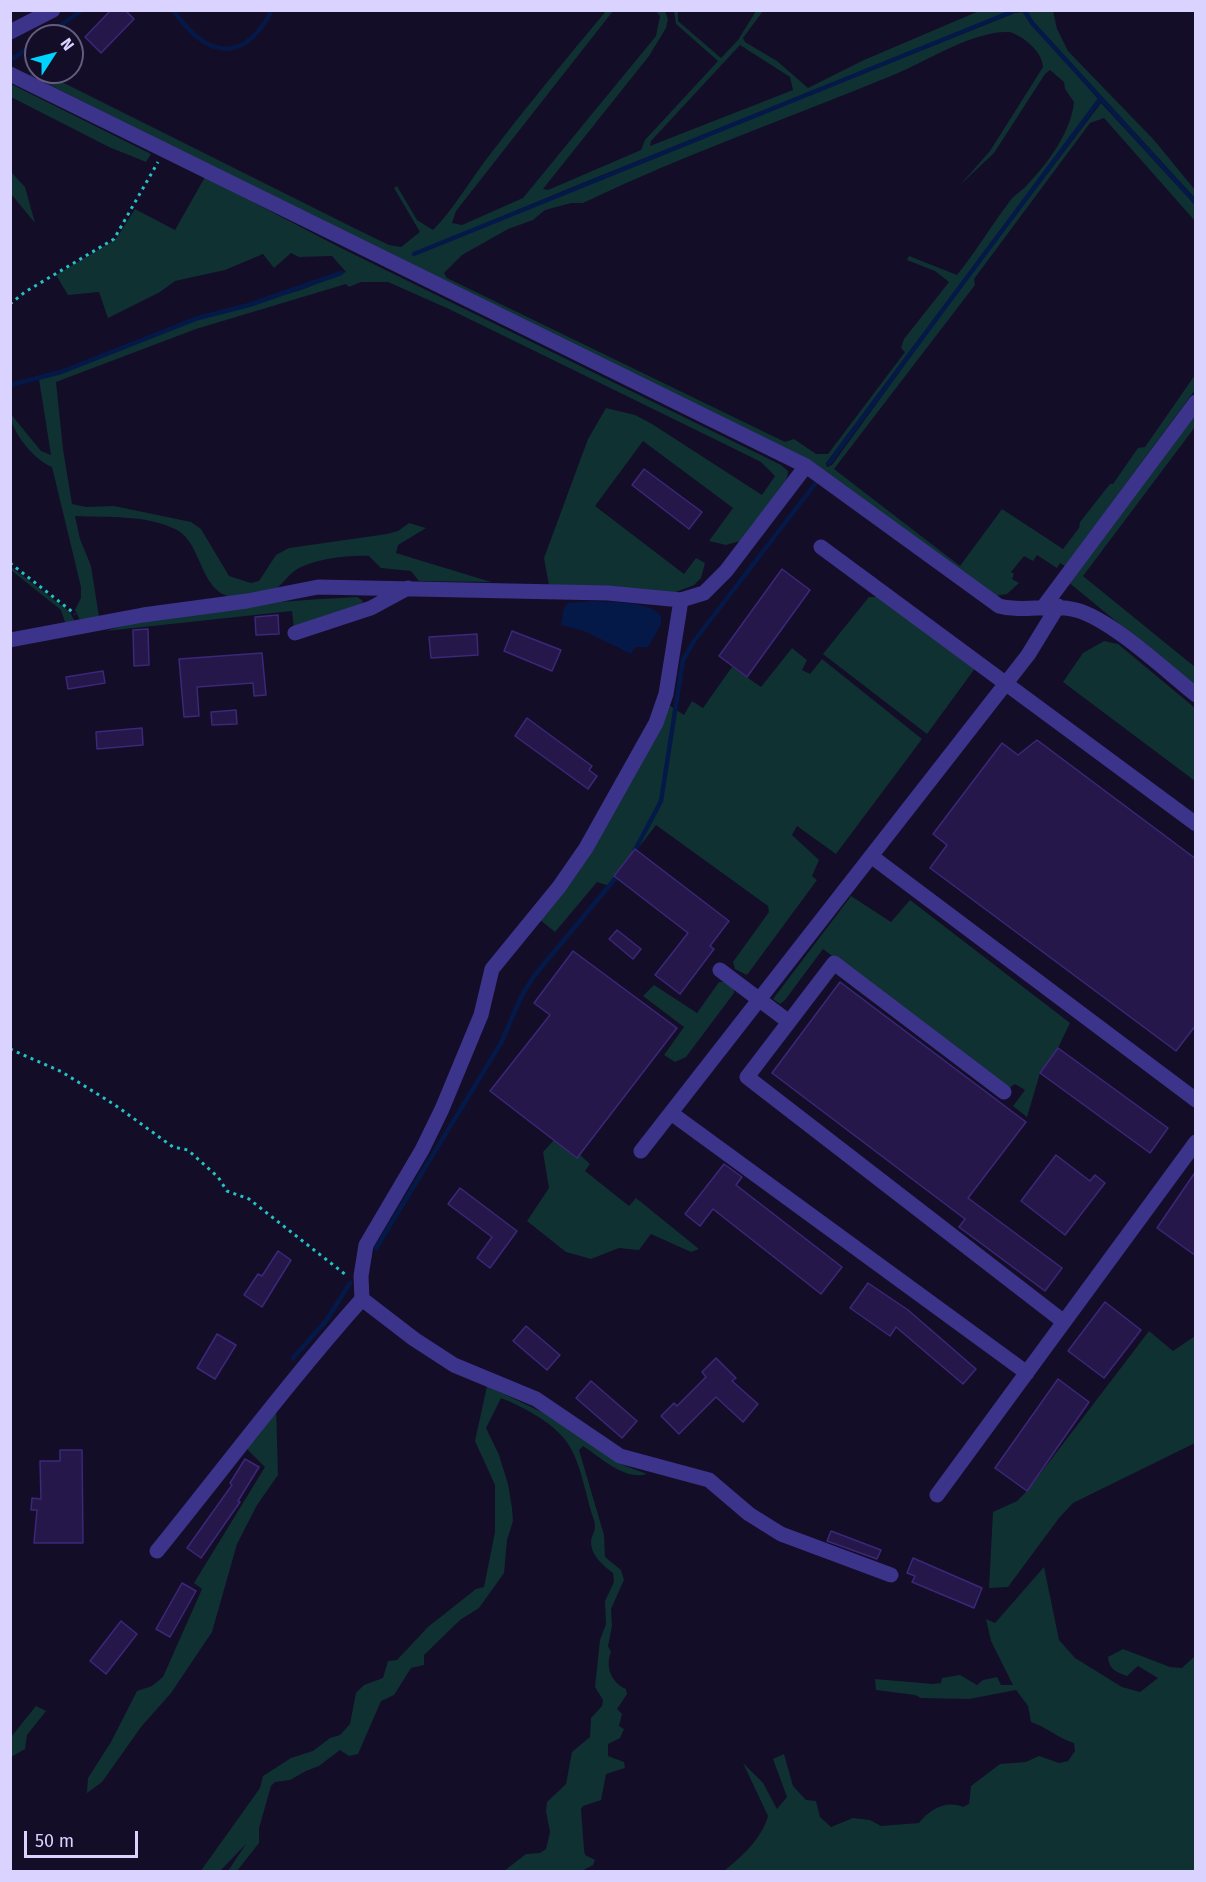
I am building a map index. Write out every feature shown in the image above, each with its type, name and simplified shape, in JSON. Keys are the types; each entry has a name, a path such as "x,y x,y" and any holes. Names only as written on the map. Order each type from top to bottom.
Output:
{"street":[{"path":"10,33 53,10"},
{"path":"10,74 806,466 999,606 1009,609 1051,606 1078,610 1106,625 1196,695"},
{"path":"641,1151 1028,655 1051,606 1196,402"},
{"path":"10,640 318,587 411,587 608,593 681,600 704,592 726,571 806,466"},
{"path":"821,547 1196,824"},
{"path":"295,633 371,608 411,587"},
{"path":"157,1551 362,1293 366,1245 422,1150 442,1109 481,1015 492,969 559,887 586,848 656,723 666,694 681,600"},
{"path":"871,856 1196,1100"},
{"path":"1004,1092 834,963 747,1077 1064,1322"},
{"path":"720,970 789,1022"},
{"path":"671,1113 1027,1373"},
{"path":"937,1495 1196,1142"},
{"path":"362,1293 454,1365 536,1400 620,1456 709,1480 749,1514 781,1534 891,1575"}],"path":[{"path":"10,304 25,292 114,239 166,149"},
{"path":"10,563 73,611 81,627"},
{"path":"10,1049 62,1072 115,1105 172,1147 188,1150 218,1177 227,1191 249,1199 362,1293"}],"green space":[{"path":"606,11 613,11 456,211 452,223 462,225 523,198 656,36 660,16 656,11 665,11 668,19 666,28 649,56 543,189 548,190 641,150 645,140 718,61 676,24 674,11 678,11 678,21 721,58 738,40 756,11 763,11 743,38 745,42 777,61 808,88 864,60 979,11 1011,11 412,254 1015,13 1023,12 1098,99 826,463 827,467 832,465 954,297 1101,103 1195,205 1195,221 1104,118 1090,123 974,279 975,285 834,469 960,566 1002,509 1063,549 1079,528 1080,522 1110,484 1113,484 1138,448 1145,447 1195,375 1195,390 1065,566 1060,563 1057,568 1037,555 1033,561 1024,556 1011,572 1014,574 1012,579 1019,583 1007,594 994,596 823,473 48,84 66,84 356,229 389,245 401,247 420,232 394,188 397,186 417,220 433,230 517,120","holes":["1010,32 1021,37 1036,50 1043,67 990,151 960,185 994,153 1045,74 1050,70 1064,82 1065,89 1074,102 1063,136 1043,167 1012,199 957,275 909,256 907,260 935,271 949,282 904,339 901,348 905,352 828,454 816,454 794,439 785,442 447,278 444,273 462,255 508,229 533,220 545,210 571,203 583,203 698,153 891,76 965,41 996,33","740,45 790,77 793,90 650,146 651,141"]},
{"path":"1027,11 1053,11 1057,29 1068,51 1154,140 1195,190 1195,198 1033,21"},
{"path":"11,84 151,154 146,162 109,147 11,97"},
{"path":"11,172 25,187 35,223 11,194"},
{"path":"205,177 339,247 781,465 788,471 787,478 768,507 740,541 726,545 709,541 733,508 643,441 595,506 684,574 696,558 705,563 701,578 694,585 668,595 549,585 544,558 588,439 606,408 635,415 652,424 762,495 775,476 761,462 449,309 388,282 361,282 349,287 346,284 196,329 56,382 72,504 86,507 114,506 191,522 201,529 229,576 251,583 259,581 276,555 289,548 387,534 398,531 409,523 426,528 398,545 396,553 491,582 419,581 411,571 381,568 369,556 352,556 326,559 301,567 277,588 265,593 248,597 233,597 214,587 191,545 184,535 175,529 138,519 75,516 80,539 91,566 99,617 81,622 75,610 81,598 81,587 52,467 31,452 19,437 10,413 41,451 51,455 39,379 61,374 198,319 301,290 346,272 332,256 299,257 291,253 274,268 263,254 225,270 175,281 160,292 108,318 99,292 68,295 56,275 116,239 135,209 175,230"},
{"path":"1195,410 1195,427 1083,576 1195,667 1195,686 1067,581"},
{"path":"10,566 70,612 76,624 65,622 61,610 11,570"},
{"path":"357,597 363,603 294,629 292,611 106,631 168,616 230,606"},
{"path":"869,597 879,597 976,667 927,734 823,654"},
{"path":"1104,641 1118,644 1195,708 1195,781 1063,682 1083,653"},
{"path":"792,648 807,660 802,670 810,674 822,659 922,739 836,854 797,826 792,835 819,860 812,876 817,880 747,975 735,969 733,962 769,912 768,906 656,825 609,886 597,882 555,932 539,919 669,705 684,715 692,701 703,708 732,667 761,687"},
{"path":"851,896 891,922 910,900 1070,1023 1058,1048 1040,1073 1027,1117 1013,1106 1025,1090 1015,1084 1008,1089 823,949 785,1000 780,1004 773,999"},
{"path":"719,982 726,982 734,989 734,993 686,1057 675,1062 664,1055 684,1027 643,996 654,985 697,1013"},
{"path":"554,1140 576,1158 580,1155 590,1164 585,1171 629,1206 636,1198 699,1249 691,1252 651,1234 639,1250 619,1248 591,1259 566,1252 527,1221 549,1188 543,1152"},
{"path":"1149,1331 1173,1351 1195,1336 1195,1443 1073,1503 1059,1518 1008,1587 989,1588 993,1512 1017,1501 1027,1491"},
{"path":"487,1386 546,1414 618,1463 647,1474 630,1474 605,1462 583,1446 579,1450 604,1535 605,1557 621,1570 624,1580 611,1609 612,1626 608,1646 611,1652 609,1668 616,1683 626,1689 627,1694 617,1709 622,1714 619,1726 624,1729 620,1738 608,1744 608,1756 624,1762 625,1768 606,1774 601,1800 583,1806 581,1809 585,1855 595,1860 593,1865 580,1872 504,1871 526,1854 540,1853 546,1849 550,1832 546,1811 547,1802 566,1784 572,1752 590,1737 591,1718 602,1706 603,1700 595,1687 600,1640 606,1624 605,1601 614,1582 613,1573 593,1552 591,1542 595,1527 594,1520 580,1469 566,1441 545,1421 501,1398 486,1428 499,1455 508,1484 512,1508 513,1521 507,1540 504,1573 479,1608 460,1620 424,1655 424,1665 411,1668 394,1695 381,1701 358,1754 349,1756 340,1750 319,1766 290,1780 275,1782 271,1786 259,1828 259,1843 237,1871 228,1871 246,1844 220,1871 200,1872 260,1788 263,1776 291,1758 313,1751 330,1738 340,1735 350,1724 356,1693 364,1685 383,1678 388,1661 397,1660 428,1627 476,1589 484,1587 495,1532 495,1485 475,1441"},
{"path":"276,1405 278,1475 257,1505 237,1544 212,1632 171,1693 141,1727 102,1782 87,1793 88,1778 111,1742 137,1691 152,1686 163,1677 202,1589 194,1583 265,1467 246,1448"},
{"path":"1044,1567 1059,1640 1075,1658 1122,1687 1140,1692 1158,1678 1138,1666 1127,1676 1114,1670 1108,1657 1123,1649 1170,1667 1182,1668 1195,1656 1195,1871 724,1871 756,1840 768,1816 743,1763 763,1783 777,1809 787,1797 773,1759 784,1754 793,1786 806,1800 816,1801 820,1817 831,1827 853,1818 870,1820 881,1826 919,1823 939,1807 957,1805 963,1807 969,1804 971,1786 1000,1764 1026,1762 1039,1756 1059,1763 1068,1761 1075,1751 1074,1743 1031,1722 1028,1706 1016,1690 969,1699 921,1698 915,1695 876,1690 875,1679 933,1684 941,1683 942,1678 960,1675 977,1685 983,1680 997,1677 1001,1685 1013,1685 991,1641 986,1619 995,1623"},
{"path":"36,1706 46,1711 27,1735 25,1749 11,1757 11,1737"}],"water":[{"path":"594,601 645,606 660,615 661,622 648,647 635,647 631,654 584,631 561,625 564,608 568,603"}],"building":[{"path":"111,10 125,10 134,19 101,53 85,37"},
{"path":"644,469 702,512 689,529 632,485"},
{"path":"782,569 810,590 747,677 719,656"},
{"path":"278,615 279,634 256,635 255,617"},
{"path":"148,629 149,665 134,666 133,630"},
{"path":"512,631 561,650 552,671 504,651"},
{"path":"477,634 478,655 431,658 429,637"},
{"path":"262,653 266,695 254,696 253,683 197,687 199,716 184,717 179,659"},
{"path":"103,671 105,683 68,689 66,677"},
{"path":"236,710 237,724 212,725 211,712"},
{"path":"527,718 592,766 589,770 597,776 588,789 515,736"},
{"path":"142,728 143,745 97,749 96,732"},
{"path":"1037,740 1196,859 1196,1025 1176,1051 930,868 947,845 933,834 1002,743 1018,755"},
{"path":"635,849 729,921 710,946 714,949 680,994 655,975 688,933 614,876"},
{"path":"617,930 641,949 633,959 609,939"},
{"path":"573,951 677,1028 577,1158 490,1091 550,1015 534,1003"},
{"path":"840,982 1026,1122 968,1198 1062,1268 1045,1291 959,1227 965,1219 772,1073"},
{"path":"1058,1048 1168,1128 1150,1153 1040,1073"},
{"path":"1056,1155 1090,1181 1095,1175 1105,1183 1065,1235 1021,1201"},
{"path":"724,1164 742,1177 736,1185 842,1267 821,1294 713,1209 700,1226 685,1214"},
{"path":"1196,1171 1196,1256 1157,1228"},
{"path":"460,1188 517,1231 490,1268 477,1258 492,1237 448,1204"},
{"path":"278,1251 291,1260 262,1307 244,1295 258,1274 262,1276"},
{"path":"868,1283 908,1310 976,1369 963,1384 896,1327 890,1336 850,1308"},
{"path":"1105,1302 1141,1330 1104,1378 1068,1351"},
{"path":"526,1326 560,1355 547,1370 513,1341"},
{"path":"217,1334 236,1345 215,1379 197,1368"},
{"path":"716,1358 736,1378 732,1381 758,1404 743,1422 716,1397 679,1434 661,1416 674,1403 677,1406 706,1377 702,1372"},
{"path":"1058,1379 1089,1402 1027,1491 995,1468"},
{"path":"591,1381 637,1421 622,1438 576,1398"},
{"path":"60,1450 82,1450 83,1543 34,1543 37,1510 31,1510 32,1498 41,1499 40,1461 60,1461"},
{"path":"245,1459 259,1467 238,1501 240,1502 201,1558 187,1548 232,1485 230,1483"},
{"path":"831,1531 881,1550 877,1559 827,1541"},
{"path":"913,1558 982,1588 974,1608 912,1582 915,1576 907,1573"},
{"path":"182,1583 196,1591 170,1637 156,1629"},
{"path":"121,1621 137,1634 106,1674 90,1661"}],"waterway":[{"path":"63,24 82,10"},
{"path":"173,10 197,37 209,45 222,48 234,48 247,42 258,31 270,14 270,10"},
{"path":"414,254 1016,10"},
{"path":"1024,10 1032,23 1196,203"},
{"path":"10,57 14,58 24,51"},
{"path":"829,463 1100,99"},
{"path":"10,385 61,372 198,318 249,305 341,273"},
{"path":"634,852 661,801 683,660 694,641 815,484"},
{"path":"376,1248 501,1043 521,997 534,976 619,874"},
{"path":"293,1358 326,1321 350,1283"}]}
